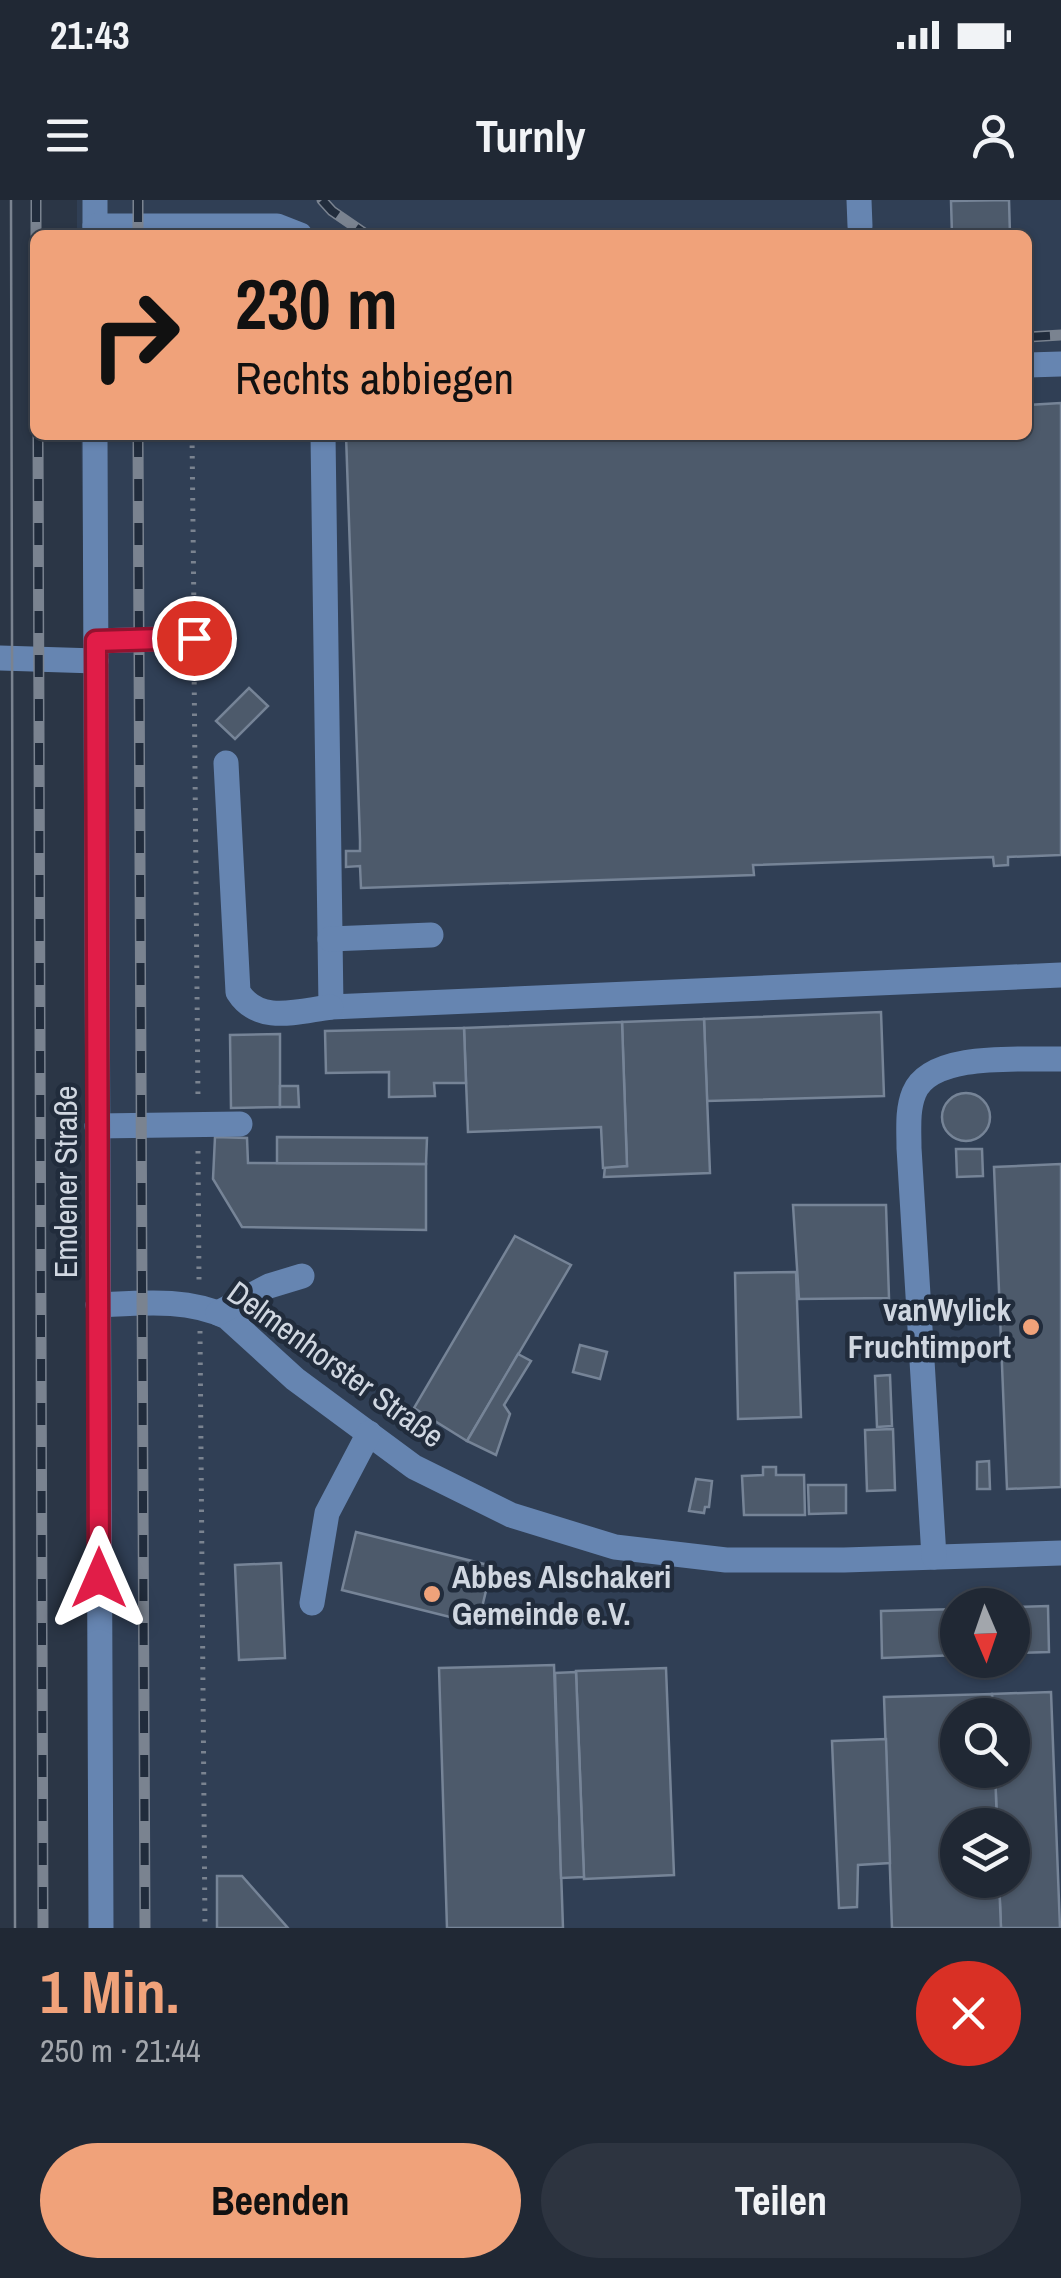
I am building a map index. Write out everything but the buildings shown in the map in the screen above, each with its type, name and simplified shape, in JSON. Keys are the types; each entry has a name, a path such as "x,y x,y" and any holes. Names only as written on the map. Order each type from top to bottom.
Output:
{"street":[{"path":"95,200 95,230"},
{"path":"859,200 860,226"},
{"path":"131,230 277,226 287,230"},
{"path":"1032,365 1061,364"},
{"name":"Emdener Straße","path":"95,440 100,1928"},
{"path":"323,440 331,1007"},
{"path":"0,658 194,638"},
{"path":"226,763 238,992 254,1010 268,1014 331,1007 1061,976"},
{"path":"330,939 431,935"},
{"path":"934,1557 910,1108 914,1090 926,1077 968,1062 1061,1059"},
{"path":"98,1126 240,1124"},
{"path":"209,1308 302,1276"},
{"name":"Delmenhorster Straße","path":"98,1305 209,1308 227,1317 295,1379 414,1467 511,1515 615,1547 726,1560 1061,1552"},
{"path":"312,1603 326,1513 368,1433"}],"path":[{"path":"192,440 198,1126 209,1308 205,1928"}],"shaded area":[{"path":"77,200 1061,200 1061,1928 108,1928 81,440 1032,440 1032,230 77,230"}],"tram line":[{"path":"11,200 15,1928"}],"railway":[{"path":"36,200 36,230"},
{"path":"138,200 138,230"},
{"path":"322,200 360,230"},
{"path":"1032,337 1061,335"},
{"path":"38,440 43,1928"},
{"path":"138,440 145,1928"}],"place":[{"name":"vanWylick Fruchtimport","path":"1031,1327"},
{"name":"Abbes Alschakeri Gemeinde e.V.","path":"432,1594"}],"route":[{"path":"99,1578 96,641 194,638"}]}
